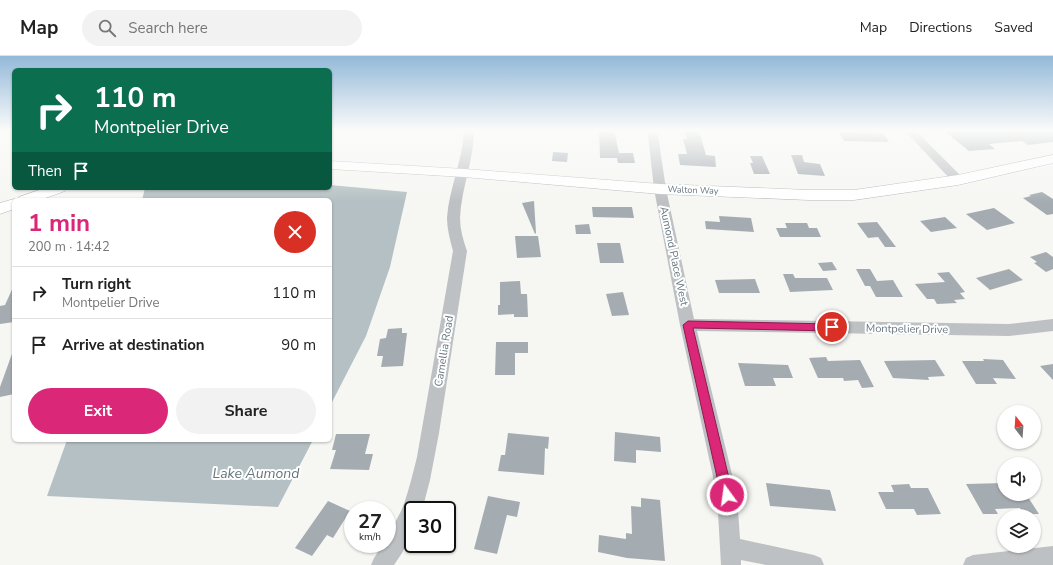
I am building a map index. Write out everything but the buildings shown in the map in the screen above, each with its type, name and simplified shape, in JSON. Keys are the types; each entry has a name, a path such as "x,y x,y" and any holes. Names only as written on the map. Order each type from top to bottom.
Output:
{"main road":[{"name":"Walton Way","path":"332,165 464,173 660,189 809,195 854,195 958,180 1053,159"},
{"path":"31,198 54,190"},
{"path":"0,209 12,205"}],"street":[{"name":"Camellia Road","path":"381,565 390,554 411,512 426,456 460,251 455,232 454,213 464,173 466,154"},
{"name":"Aumond Place West","path":"655,154 660,189 688,325 727,495 731,556"},
{"path":"932,154 958,180"},
{"name":"Montpelier Drive","path":"688,325 1009,330 1053,325"},
{"path":"731,556 814,565"},
{"path":"973,565 1053,556"}],"water":[{"path":"332,185 407,192 390,267 366,336 332,402 332,198 142,198 144,190 332,190"},
{"name":"Lake Aumond","path":"66,442 312,442 278,507 47,496"}],"route":[{"path":"727,495 688,325 832,327"}]}
